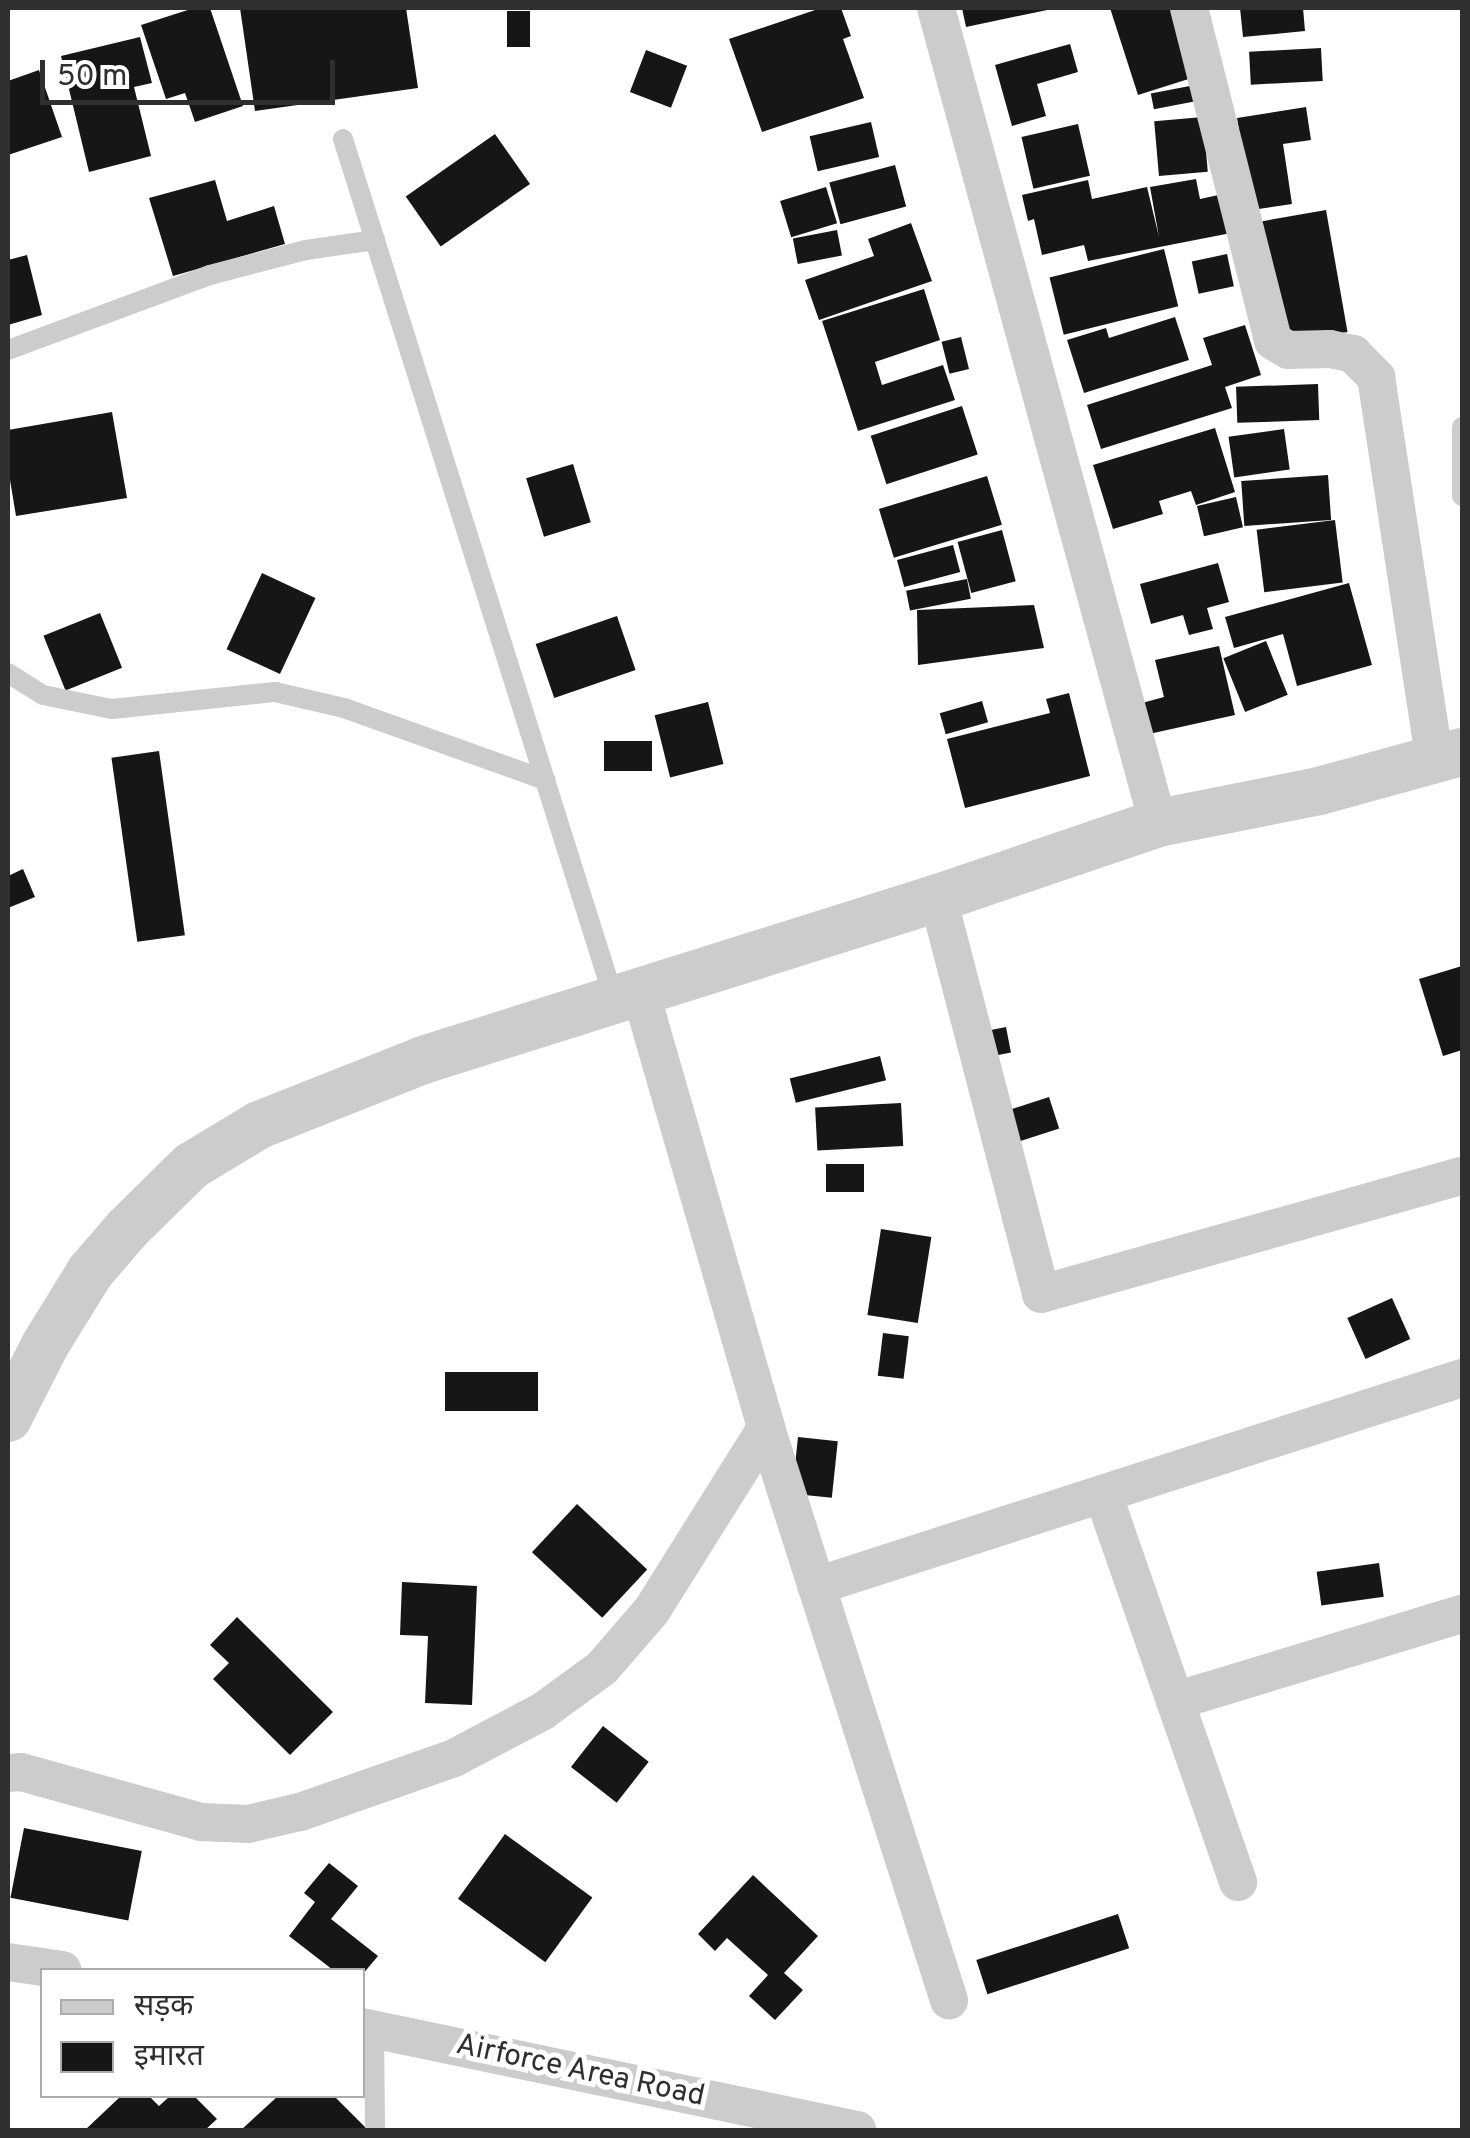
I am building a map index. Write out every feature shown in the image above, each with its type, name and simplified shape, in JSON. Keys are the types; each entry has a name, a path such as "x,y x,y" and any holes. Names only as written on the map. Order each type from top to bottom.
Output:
{"street":[{"path":"936,8 1158,823"},
{"path":"8,1418 45,1345 90,1272 191,1166 259,1125 423,1060 938,898 1158,823 1319,791 1448,755 1376,377 1353,354 1330,349 1288,350 1273,342 1188,8"},
{"path":"938,898 1041,1294 1462,1176"},
{"path":"628,997 948,2000"},
{"path":"816,1586 1462,1378"},
{"path":"8,1773 21,1772 201,1822 248,1824 300,1812 454,1758 544,1711 602,1668 652,1610 766,1428"},
{"path":"1103,1494 1238,1882"},
{"path":"1175,1701 1462,1614"},
{"path":"8,1962 48,1968"},
{"name":"Airforce Area Road","path":"368,2028 857,2130"}],"lane":[{"path":"343,139 545,780 628,997"},
{"path":"8,350 210,275 306,250 375,240"},
{"path":"1462,427 1462,496"},
{"path":"8,673 43,694 112,709 275,692 344,708 545,780"},
{"path":"368,2028 375,2130"}],"building":[{"path":"194,8 210,8 243,106 195,122 185,93 166,99 141,25"},
{"path":"240,8 406,8 418,88 255,111"},
{"path":"821,8 841,8 851,36 843,39 864,98 762,132 729,39"},
{"path":"962,8 1052,8 1052,9 966,27"},
{"path":"1110,8 1176,8 1198,76 1138,95"},
{"path":"1240,8 1303,8 1305,31 1243,37"},
{"path":"507,11 530,11 530,47 507,47"},
{"path":"140,37 152,83 134,87 151,156 89,172 61,56"},
{"path":"1070,44 1078,72 1037,84 1046,116 1012,126 995,65"},
{"path":"1321,48 1323,81 1251,85 1249,52"},
{"path":"646,50 687,66 671,108 630,92"},
{"path":"39,70 62,137 8,155 8,81"},
{"path":"1195,85 1198,101 1154,109 1151,94"},
{"path":"1306,107 1311,140 1283,144 1292,204 1252,210 1237,118"},
{"path":"1203,117 1208,172 1159,176 1154,121"},
{"path":"871,122 879,157 818,171 810,136"},
{"path":"1078,124 1090,176 1033,189 1021,137"},
{"path":"495,134 530,184 441,246 406,197"},
{"path":"895,165 906,207 840,224 829,183"},
{"path":"1196,179 1200,199 1223,194 1231,233 1088,261 1084,245 1042,255 1034,219 1028,221 1022,195 1088,180 1092,199 1147,187 1159,237 1150,187"},
{"path":"215,180 227,221 274,206 285,244 173,276 149,198"},
{"path":"826,187 837,223 791,237 780,201"},
{"path":"1326,210 1348,332 1282,344 1260,222"},
{"path":"911,223 932,281 819,320 805,280 874,256 868,239"},
{"path":"837,230 842,256 798,264 793,239"},
{"path":"1164,249 1178,306 1064,335 1050,278"},
{"path":"1227,254 1234,286 1199,294 1192,261"},
{"path":"27,255 42,315 8,325 8,260"},
{"path":"924,289 940,340 875,362 882,385 943,365 955,400 858,431 822,321"},
{"path":"1175,317 1189,360 1084,393 1067,340 1106,328 1109,338"},
{"path":"1245,325 1261,375 1225,387 1232,408 1101,449 1087,405 1212,365 1203,338"},
{"path":"961,337 969,369 950,374 942,342"},
{"path":"1318,384 1319,420 1237,423 1236,387"},
{"path":"962,406 978,455 886,484 871,436"},
{"path":"112,412 127,498 16,516 8,468 8,430"},
{"path":"1215,428 1235,492 1196,505 1191,491 1159,501 1163,514 1113,529 1093,465"},
{"path":"1284,429 1290,470 1234,477 1229,437"},
{"path":"573,464 591,522 544,537 526,478"},
{"path":"1328,475 1331,520 1244,526 1241,481"},
{"path":"987,476 1002,525 894,558 879,509"},
{"path":"1236,497 1243,527 1204,536 1197,506"},
{"path":"1335,520 1343,583 1264,592 1257,530"},
{"path":"1002,530 1016,581 971,593 958,542"},
{"path":"953,545 960,572 904,587 897,560"},
{"path":"1218,563 1229,602 1207,608 1213,629 1189,635 1183,615 1151,624 1140,584"},
{"path":"262,573 315,598 280,674 227,649"},
{"path":"967,579 971,599 910,610 906,591"},
{"path":"1349,583 1372,665 1297,686 1283,634 1234,648 1225,617"},
{"path":"1034,605 1044,648 918,665 917,610"},
{"path":"100,613 122,668 66,691 43,636"},
{"path":"617,616 636,670 554,698 536,644"},
{"path":"1266,641 1288,695 1245,712 1223,658"},
{"path":"1219,646 1235,715 1149,734 1142,703 1164,697 1155,660"},
{"path":"1069,693 1090,776 965,808 947,739 1050,713 1046,699"},
{"path":"982,701 988,722 946,734 940,713"},
{"path":"708,702 723,764 670,777 655,715"},
{"path":"604,741 652,741 652,771 604,771"},
{"path":"159,751 185,935 137,942 111,758"},
{"path":"23,869 35,897 8,908 8,876"},
{"path":"1462,966 1462,1050 1443,1056 1419,979"},
{"path":"1006,1027 1011,1053 984,1058 979,1032"},
{"path":"880,1056 886,1080 796,1103 790,1078"},
{"path":"1049,1097 1059,1128 1015,1143 1005,1111"},
{"path":"901,1103 903,1146 817,1150 815,1108"},
{"path":"826,1164 864,1164 864,1192 826,1192"},
{"path":"881,1229 931,1237 918,1323 867,1315"},
{"path":"1392,1298 1410,1339 1366,1359 1347,1318"},
{"path":"883,1333 909,1336 904,1379 878,1376"},
{"path":"445,1372 538,1372 538,1411 445,1411"},
{"path":"798,1437 838,1441 832,1498 792,1494"},
{"path":"577,1504 647,1569 602,1618 532,1552"},
{"path":"1379,1563 1384,1597 1321,1605 1317,1572"},
{"path":"402,1582 477,1586 472,1705 425,1703 428,1636 400,1635"},
{"path":"237,1617 333,1712 290,1755 213,1679 229,1663 210,1645"},
{"path":"603,1726 649,1762 617,1803 571,1767"},
{"path":"24,1828 142,1851 128,1921 10,1898"},
{"path":"505,1834 592,1897 545,1962 458,1899"},
{"path":"329,1863 358,1886 331,1919 378,1956 365,1971 365,1968 330,1968 289,1936 315,1902 304,1893"},
{"path":"753,1875 818,1936 784,1973 803,1990 775,2020 749,1996 768,1975 727,1938 715,1951 698,1934"},
{"path":"1118,1914 1129,1948 987,1994 976,1960"},
{"path":"119,2098 151,2098 159,2106 168,2098 196,2098 217,2119 205,2130 85,2130"},
{"path":"276,2098 336,2098 368,2130 241,2130"}]}
